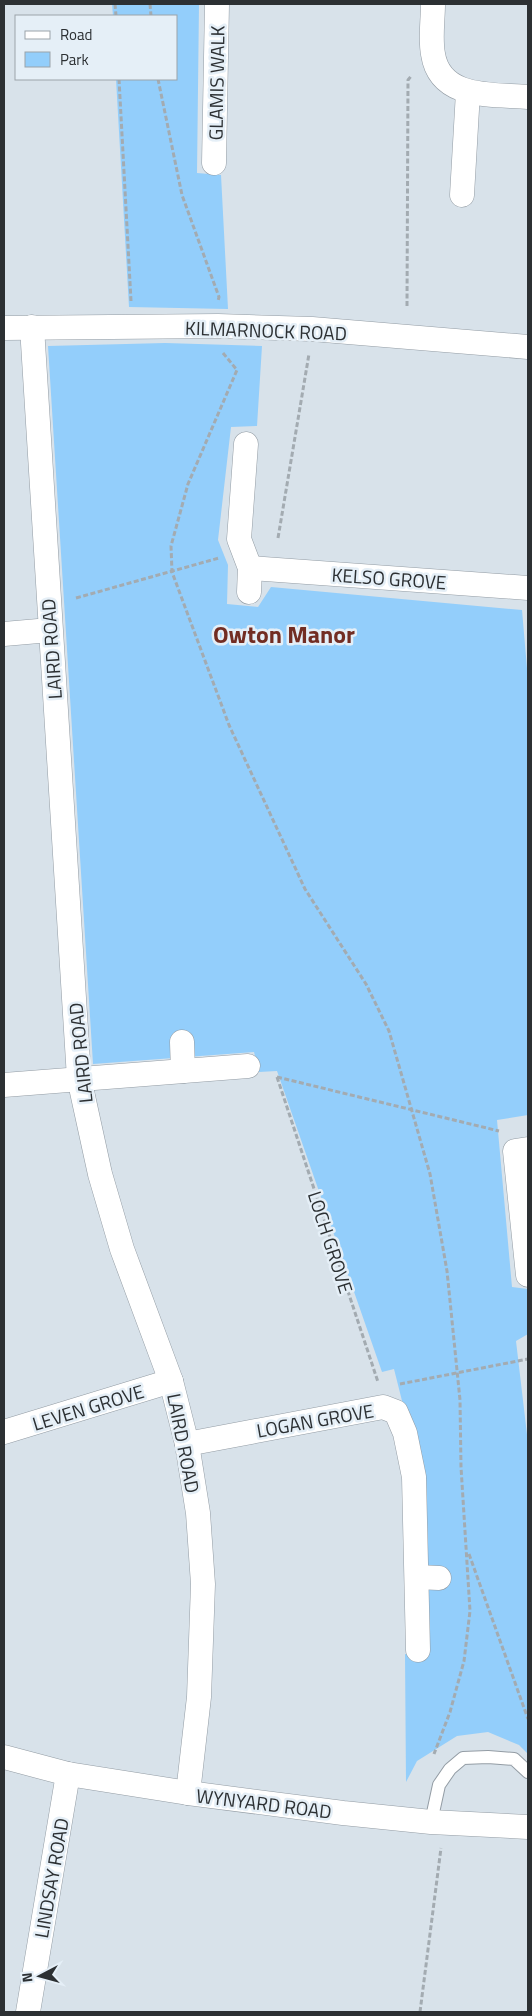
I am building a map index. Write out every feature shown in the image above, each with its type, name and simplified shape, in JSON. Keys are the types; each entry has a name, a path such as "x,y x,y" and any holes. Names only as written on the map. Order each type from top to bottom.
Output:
{"street":[{"name":"GLAMIS WALK","path":"214,163 217,4"},
{"path":"434,4 433,47 437,71 451,85 468,92 528,97"},
{"path":"462,195 468,92"},
{"name":"KILMARNOCK ROAD","path":"4,328 218,326 312,329 528,347"},
{"name":"LAIRD ROAD","path":"32,327 79,1078 100,1174 122,1249 172,1381 187,1444 198,1513 203,1584 199,1697 188,1793"},
{"path":"246,444 239,539 247,560 249,592"},
{"name":"KELSO GROVE","path":"247,560 528,588"},
{"path":"4,634 50,630"},
{"path":"182,1042 183,1071"},
{"path":"4,1085 248,1066"},
{"path":"519,1145 528,1275"},
{"name":"LEVEN GROVE","path":"4,1432 172,1381"},
{"name":"LOGAN GROVE","path":"187,1444 382,1398 396,1412 405,1432 414,1477 428,1578 418,1650"},
{"name":"WYNYARD ROAD","path":"4,1756 68,1774 188,1793 343,1813 438,1822 528,1827"},
{"name":"LINDSAY ROAD","path":"31,2012 68,1774"}],"lane":[{"path":"438,1822 439,1785 450,1768 463,1758 514,1759 528,1772"}],"path":[{"path":"407,306 408,80 433,47"},
{"path":"120,80 131,274 132,327"},
{"path":"158,80 182,195 219,297 219,349 237,370 188,484 171,546 172,572 229,725 305,889 366,984 390,1031 430,1174 447,1270 460,1400 461,1467 470,1611 464,1661 450,1712 433,1756"},
{"path":"278,538 310,349"},
{"path":"48,606 172,572 247,560"},
{"name":"LOCH GROVE","path":"382,1398 277,1077 413,1111"},
{"path":"413,1111 519,1145"},
{"path":"382,1398 456,1372 528,1359"},
{"path":"467,1548 528,1719"},
{"path":"420,2012 438,1822"}],"green space":[{"path":"112,4 199,4 197,173 221,175 228,309 129,307 116,80 178,80 178,15 113,15"},
{"path":"165,343 262,346 257,426 231,427 218,540 228,565 227,604 258,607 271,587 522,610 528,680 528,1115 497,1120 512,1287 528,1289 528,1334 516,1341 528,1443 528,1754 519,1745 488,1732 457,1736 417,1761 406,1782 405,1654 428,1657 427,1500 394,1369 382,1372 277,1071 259,1072 254,1052 93,1064 48,346"}],"district":[{"name":"Owton Manor","path":"284,634"}]}
